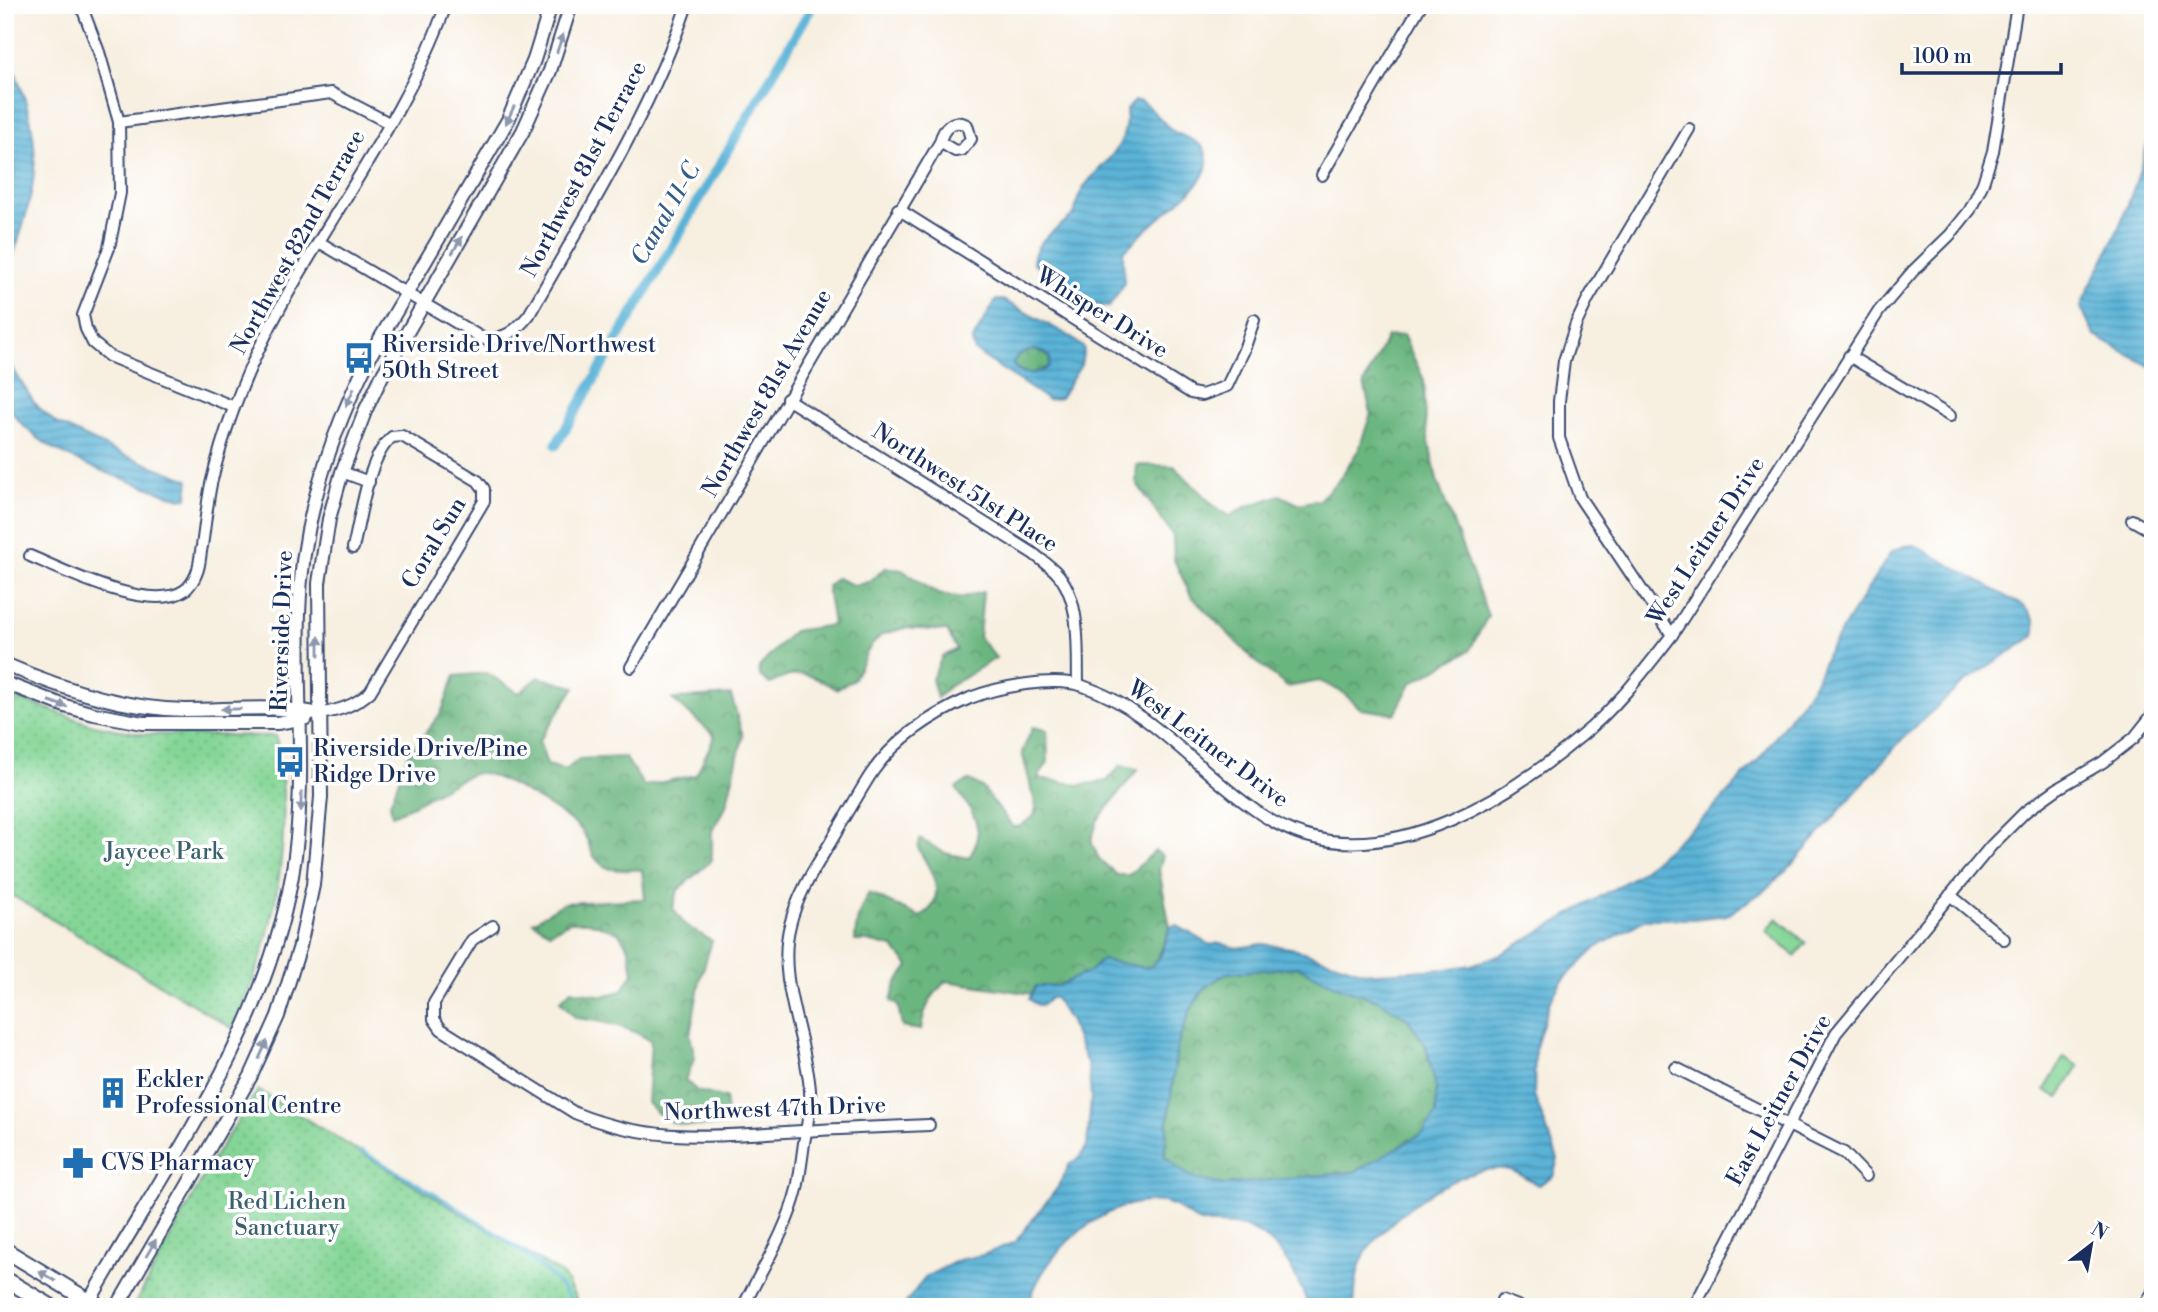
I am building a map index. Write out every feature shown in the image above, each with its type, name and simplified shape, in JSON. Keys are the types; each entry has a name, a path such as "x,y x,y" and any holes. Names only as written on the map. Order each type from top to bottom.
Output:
{"main road":[{"path":"5,1250 92,1305"},
{"path":"5,1279 52,1307"}],"street":[{"path":"81,5 99,52 119,122 120,192 109,248 83,315 86,329 93,343 109,356 234,407"},
{"name":"Northwest 82nd Terrace","path":"30,555 108,588 146,597 171,597 188,588 197,572 212,482 234,407 264,340 420,67 446,5"},
{"name":"Riverside Drive","path":"92,1305 217,1083 256,1003 279,940 292,878 302,797 299,613 301,574 306,537 319,481 351,393 508,120 534,61 551,5"},
{"name":"Riverside Drive","path":"117,1307 251,1076 278,1016 300,946 313,885 321,797 319,583 329,519 342,472 366,409 523,131 550,71 571,5"},
{"name":"Northwest 81st Terrace","path":"423,304 484,339 500,339 517,328 529,315 642,117 673,46 687,5"},
{"path":"1322,175 1421,5"},
{"name":"West Leitner Drive","path":"743,1307 787,1220 797,1189 807,1131 810,1093 785,951 790,922 807,882 872,772 905,737 939,711 980,694 1017,685 1078,684 1114,699 1147,722 1243,802 1273,821 1303,835 1340,841 1375,842 1413,834 1462,814 1524,780 1582,736 1630,689 1672,635 1849,356 1892,296 1969,211 1979,192 1993,151 2017,5"},
{"path":"119,122 331,93 389,123"},
{"path":"1672,635 1580,498 1559,439 1559,401 1564,361 1588,299 1689,129"},
{"name":"Northwest 81st Avenue","path":"631,667 898,209 940,142"},
{"name":"Whisper Drive","path":"898,209 1191,393 1202,396 1227,386 1244,350 1254,320"},
{"path":"319,242 423,304"},
{"path":"1849,356 1950,415"},
{"name":"Northwest 51st Place","path":"787,400 1034,554 1057,573 1070,597 1074,615 1078,684"},
{"name":"Coral Sun","path":"320,714 344,709 359,702 370,692 484,501 484,489 478,481 402,436 392,437 379,452 353,548"},
{"path":"342,472 369,482"},
{"path":"2132,520 2153,532"},
{"path":"5,664 46,682 132,705 185,710 320,714"},
{"path":"5,683 65,706 143,723 277,723 300,715"},
{"name":"East Leitner Drive","path":"1694,1307 1836,1033 1991,846 2025,812 2103,762 2134,738 2153,714"},
{"path":"1950,895 2004,939"},
{"name":"Northwest 47th Drive","path":"493,926 472,940 434,1003 434,1019 440,1029 575,1113 599,1123 637,1132 680,1137 929,1125"},
{"path":"1676,1068 1844,1153 1866,1176"},
{"path":"2144,1307 2153,1292"},
{"path":"1502,1300 1520,1307"}],"green space":[{"path":"1403,335 1424,380 1426,427 1437,480 1488,616 1469,651 1411,683 1395,714 1361,709 1342,692 1320,681 1287,687 1253,659 1191,596 1174,560 1173,536 1136,482 1137,465 1174,466 1215,507 1230,516 1243,508 1280,495 1298,504 1319,500 1338,481 1359,449 1371,413 1364,383 1387,337"},
{"path":"1035,350 1045,353 1050,359 1049,366 1045,369 1026,373 1013,365 1021,354"},
{"path":"885,568 902,570 938,594 960,598 983,592 979,637 996,658 947,688 937,698 932,679 942,657 957,649 947,631 904,628 881,635 870,647 853,680 836,689 803,674 789,676 770,684 760,676 759,667 793,631 833,625 827,586 837,578 855,586 870,581"},
{"path":"487,673 519,693 539,677 575,687 539,741 547,765 566,770 579,759 625,757 644,786 696,775 715,736 672,699 731,695 743,736 726,806 712,831 712,860 678,890 673,908 685,925 712,941 700,980 690,1035 695,1058 685,1080 697,1091 725,1098 728,1125 684,1125 665,1119 647,1103 651,1041 615,1025 576,1018 560,1001 571,990 603,996 622,991 633,973 629,949 618,932 588,922 569,922 550,932 533,922 564,903 645,899 642,870 617,870 604,866 593,854 582,831 575,824 533,796 479,773 461,779 392,815 390,803 408,755 441,713 455,676"},
{"name":"Jaycee Park","path":"5,694 93,725 142,734 276,736 283,810 278,885 260,959 232,1028 5,891"},
{"path":"1033,727 1047,730 1048,762 1038,778 1080,785 1107,781 1121,765 1138,769 1098,820 1091,841 1099,859 1117,875 1129,875 1155,851 1163,856 1159,870 1170,927 1158,959 1153,966 1147,968 1102,960 1090,971 1058,986 1036,986 1032,994 946,981 929,1003 921,1030 902,1027 898,1005 891,1001 896,984 909,966 893,947 855,941 857,922 863,905 869,893 920,917 931,908 936,898 935,883 918,848 920,839 945,853 969,858 977,838 976,821 956,788 969,780 982,787 1013,827 1020,826 1034,816 1036,807 1022,752"},
{"path":"1777,918 1806,943 1795,956 1766,931"},
{"path":"1299,967 1339,987 1378,1000 1408,1019 1426,1046 1436,1087 1436,1114 1423,1133 1354,1172 1224,1185 1195,1179 1177,1168 1164,1155 1177,1046 1190,1011 1204,988 1227,973"},
{"path":"2064,1057 2079,1066 2059,1098 2045,1090"},
{"name":"Red Lichen Sanctuary","path":"258,1090 563,1275 581,1307 134,1306 214,1157"}],"water":[{"path":"5,48 29,113 35,164 28,207 5,281 5,214 14,176 13,147 5,100"},
{"path":"1134,101 1141,101 1173,131 1203,147 1207,161 1206,170 1194,188 1123,252 1124,284 1109,307 1099,306 1068,291 1033,262 1038,246 1075,213 1078,198 1085,186 1120,143 1125,128 1126,110"},
{"path":"2153,124 2153,368 2095,336 2081,308 2122,219"},
{"path":"996,300 1003,300 1068,335 1084,348 1081,365 1060,398 1048,400 975,351 972,341","holes":["1035,350 1050,358 1049,366 1040,371 1026,373 1013,365 1016,358 1024,352"]},
{"path":"5,356 35,404 56,423 119,453 189,480 187,498 180,499 109,474 60,452 39,439 21,423 5,400"},
{"path":"1915,545 2023,606 2034,620 2034,636 1961,685 1904,737 1791,866 1764,891 1727,915 1693,919 1646,919 1596,948 1562,981 1550,1001 1535,1050 1534,1095 1558,1159 1553,1177 1538,1185 1509,1170 1486,1170 1466,1175 1426,1196 1390,1225 1365,1254 1358,1273 1354,1307 1309,1307 1286,1261 1270,1241 1243,1226 1200,1222 1173,1205 1163,1202 1119,1208 1098,1218 1079,1232 1061,1248 1046,1267 1028,1307 903,1307 925,1277 959,1260 983,1255 1015,1242 1058,1187 1069,1165 1079,1158 1087,1146 1091,1097 1088,1066 1070,1022 1055,998 1050,998 1043,1005 1037,1005 1029,999 1036,986 1058,986 1090,971 1102,960 1147,968 1160,956 1170,927 1176,925 1211,945 1220,943 1237,948 1262,944 1291,948 1375,973 1446,969 1471,965 1498,956 1637,875 1711,811 1760,758 1814,684 1828,652 1891,552 1904,546","holes":["1299,967 1339,987 1378,1000 1408,1019 1426,1046 1436,1087 1436,1114 1423,1133 1354,1172 1224,1185 1195,1179 1177,1168 1164,1155 1177,1046 1190,1011 1204,988 1227,973"]}],"waterway":[{"name":"Canal 11-C","path":"556,445 813,5"},
{"path":"361,1151 445,1200 512,1244 562,1288 574,1307"}],"place":[{"name":"Riverside Drive/Northwest 50th Street","path":"359,358"},
{"name":"Riverside Drive/Pine Ridge Drive","path":"290,762"},
{"name":"Eckler Professional Centre","path":"113,1093"},
{"name":"CVS Pharmacy","path":"78,1163"}]}
